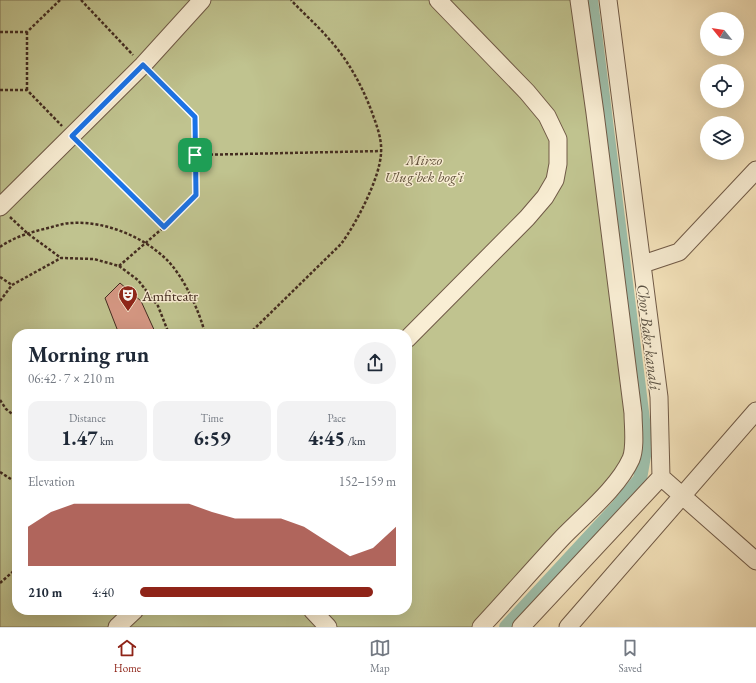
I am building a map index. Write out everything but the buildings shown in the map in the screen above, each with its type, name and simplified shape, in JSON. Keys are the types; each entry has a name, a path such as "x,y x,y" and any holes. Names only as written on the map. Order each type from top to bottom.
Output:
{"street":[{"path":"3,210 72,136 143,65 202,0"},
{"path":"412,334 527,218 545,197 555,180 558,164 558,139 547,116 527,92 438,0"},
{"path":"481,627 561,539 607,492 624,472 632,457 634,439 632,405 595,113 579,0"},
{"path":"521,627 661,477 660,397 608,0"},
{"path":"643,264 679,252 756,170"},
{"path":"568,627 756,410"},
{"path":"661,477 756,561"},
{"path":"118,627 130,615"},
{"path":"317,615 328,627"}],"path":[{"path":"0,32 27,32 60,0"},
{"path":"81,0 195,117 196,195 164,227 119,266"},
{"path":"254,329 341,244 351,230 368,196 381,160 382,151 378,130 370,106 356,77 330,39 291,0"},
{"path":"26,90 27,32"},
{"path":"0,90 26,90 164,227"},
{"path":"195,155 382,151"},
{"path":"3,210 27,233 61,258"},
{"path":"0,247 27,233 71,223 92,224 120,231 145,243 166,260 182,281 202,320 204,329"},
{"path":"0,301 12,285 61,258 94,259 119,266 138,280 158,306 167,329"},
{"path":"0,277 12,285"},
{"path":"0,400 6,409 12,414"},
{"path":"0,472 12,480"},
{"path":"0,583 12,572"}],"green space":[{"name":"Mirzo Ulugʻbek bogʻi","path":"0,0 574,0 629,440 624,465 477,627 0,627"}],"waterway":[{"name":"Chor Bakr kanali","path":"506,627 618,506 640,479 646,444 591,0"}],"place":[{"name":"Amfiteatr","path":"128,312"}],"route":[{"path":"143,65 195,117 195,155 196,195 164,227 72,136 143,65"}]}
